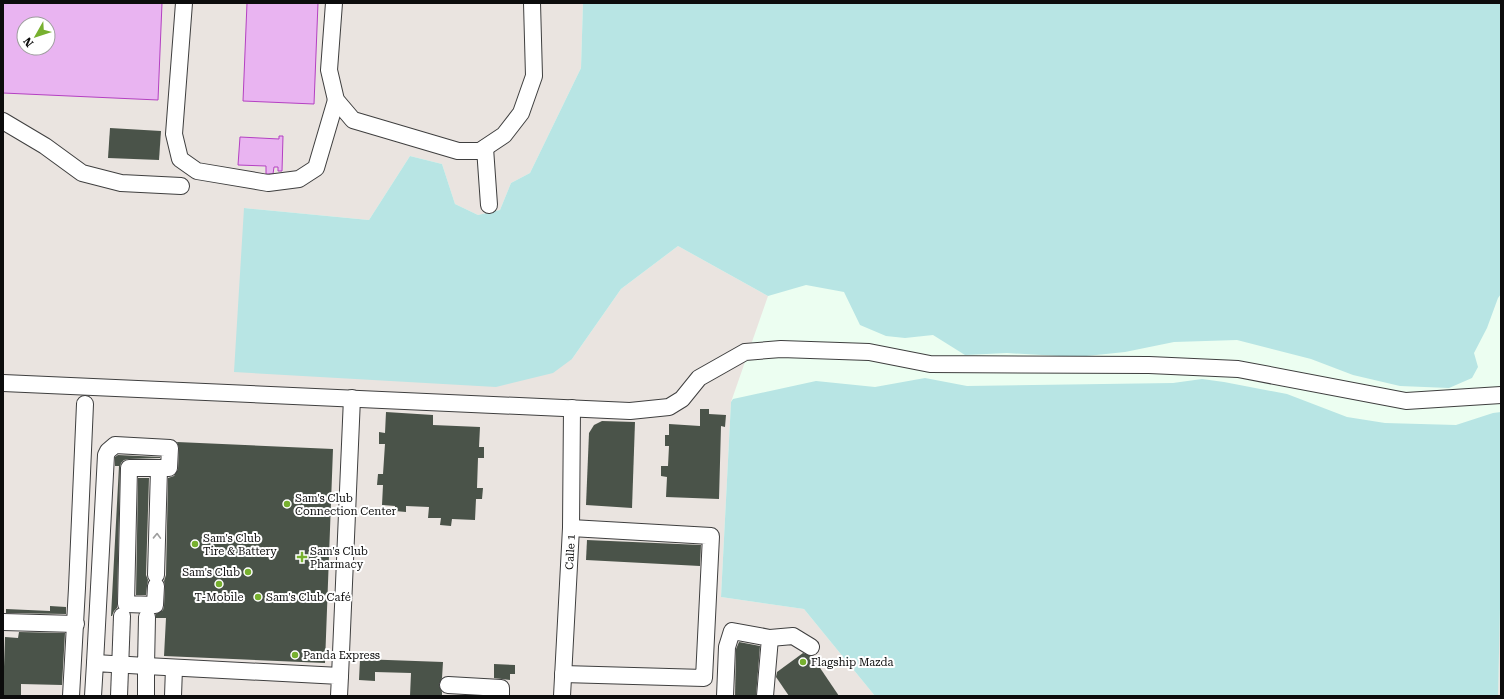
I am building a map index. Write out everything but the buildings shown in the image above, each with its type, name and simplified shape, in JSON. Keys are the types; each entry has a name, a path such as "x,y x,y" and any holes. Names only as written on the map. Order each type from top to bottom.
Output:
{"street":[{"path":"184,3 174,134 180,159 197,171 268,183 299,179 316,168 336,100"},
{"path":"334,3 329,70 336,100 353,120 458,151 480,151 485,148 504,135 521,113 534,76 532,3"},
{"path":"3,121 45,146 82,173 121,183 181,186"},
{"path":"485,148 489,205"},
{"path":"3,383 630,411 668,408 682,399 699,378 745,352 781,349 869,352 930,364 1149,365 1238,369 1406,401 1501,395"},
{"path":"339,696 352,398"},
{"path":"71,696 76,624 84,404"},
{"name":"Calle 1","path":"562,696 571,528 572,408"},
{"path":"93,696 106,455 115,445 170,448 169,468 129,468 126,604 151,611"},
{"path":"146,696 146,666 151,611 156,580 159,469"},
{"path":"563,674 704,678 712,536 571,528"},
{"path":"119,696 122,616"},
{"path":"3,622 76,624"},
{"path":"726,696 727,647 732,631 770,638 793,636 811,647"},
{"path":"765,696 770,638"},
{"path":"95,663 340,676"},
{"path":"173,696 174,668"},
{"path":"448,685 501,688 501,696"}],"shaded area":[{"path":"3,3 583,3 581,68 530,173 511,183 500,210 478,215 455,204 442,164 410,156 369,220 244,208 572,359 621,289 678,246 768,296 731,402 721,597 804,609 875,696 3,696"},
{"path":"3,3 162,3 158,100 3,93"},
{"path":"247,3 318,3 314,104 243,101"},
{"path":"583,3 1501,3 1501,294 1498,298 1487,328 1474,353 1478,367 1472,378 1449,388 1400,386 1353,375 1311,359 1237,340 1174,342 1125,352 1077,357 1007,353 965,355 933,335 905,338 886,336 860,325 844,292 806,285 768,296 678,246 621,289 572,359 553,373 496,387 234,372 244,208 369,220 410,156 442,164 455,204 478,215 500,210 511,183 530,173 581,68"},
{"path":"279,136 283,136 282,171 278,171 278,167 274,167 273,174 266,174 266,166 238,165 240,137 279,139"},
{"path":"925,378 967,386 1173,383 1202,379 1287,394 1347,417 1385,423 1456,425 1493,413 1501,412 1501,564 1498,696 875,696 804,609 721,597 731,402 733,399 816,381 875,387"},
{"path":"1501,564 1501,696 1498,696 1499,637"}],"place":[{"name":"Sam's Club Connection Center","path":"287,504"},
{"name":"Sam's Club Tire & Battery","path":"195,544"},
{"name":"Sam's Club Pharmacy","path":"302,557"},
{"name":"Sam's Club","path":"248,572"},
{"name":"T-Mobile","path":"219,584"},
{"name":"Sam's Club Café","path":"258,597"},
{"name":"Panda Express","path":"295,655"},
{"name":"Flagship Mazda","path":"803,662"}]}
